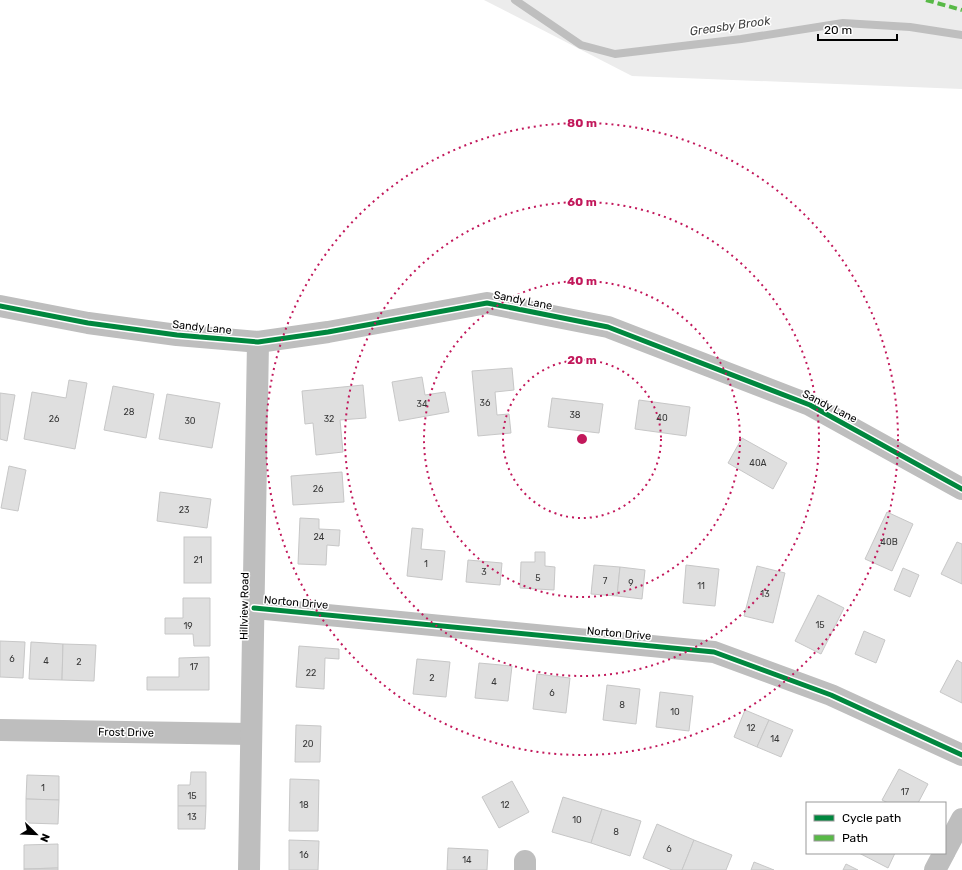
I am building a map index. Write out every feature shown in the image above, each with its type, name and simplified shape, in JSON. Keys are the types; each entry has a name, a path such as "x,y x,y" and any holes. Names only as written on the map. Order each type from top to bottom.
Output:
{"street":[{"name":"Sandy Lane","path":"0,306 88,323 178,335 258,342 328,332 488,303 608,326 810,405 962,489"},
{"name":"Hillview Road","path":"249,870 258,342"},
{"name":"Norton Drive","path":"254,608 714,652 831,695 962,755"},
{"name":"Frost Drive","path":"0,730 252,734"},
{"path":"946,850 962,819"},
{"path":"935,870 944,854"}],"shaded area":[{"path":"484,0 962,0 962,89 632,76"}],"building":[{"path":"512,368 514,390 495,392 497,415 509,414 511,433 478,436 472,371"},
{"path":"422,377 425,395 445,392 449,412 399,421 392,382"},
{"path":"69,380 87,383 75,449 24,439 32,392 66,398"},
{"path":"363,385 366,418 340,420 343,452 316,455 313,423 305,424 302,391"},
{"path":"113,386 154,394 146,438 104,430"},
{"path":"0,393 15,395 7,441 0,439"},
{"path":"167,394 220,403 212,448 159,439"},
{"path":"552,398 603,404 599,433 548,427"},
{"path":"639,400 690,407 686,436 635,429"},
{"path":"742,438 787,463 773,489 728,463"},
{"path":"9,466 26,470 18,511 1,508"},
{"path":"342,472 344,502 293,505 291,476"},
{"path":"160,492 211,499 207,528 157,521"},
{"path":"887,512 913,524 892,571 865,559"},
{"path":"300,518 319,519 319,529 340,530 339,546 327,545 326,565 298,564"},
{"path":"412,528 423,529 421,549 445,551 442,580 407,576"},
{"path":"184,537 211,537 211,583 184,583"},
{"path":"957,542 962,544 962,584 941,574"},
{"path":"535,552 545,552 545,566 555,567 554,590 520,588 521,562 535,562"},
{"path":"468,560 502,563 500,585 466,582"},
{"path":"594,565 620,567 617,596 591,594"},
{"path":"686,565 719,569 715,606 683,603"},
{"path":"757,566 785,573 773,623 744,616"},
{"path":"620,567 645,570 642,599 617,596"},
{"path":"903,568 919,575 910,597 894,590"},
{"path":"818,595 844,608 821,654 795,641"},
{"path":"183,598 210,598 210,646 194,646 193,634 165,634 165,618 183,618"},
{"path":"864,631 885,640 876,663 855,654"},
{"path":"0,641 25,642 23,678 0,677"},
{"path":"31,642 63,644 62,680 29,679"},
{"path":"63,644 96,645 94,681 62,680"},
{"path":"299,646 339,649 339,659 325,658 324,689 296,687"},
{"path":"209,657 209,690 147,690 147,677 179,677 179,658"},
{"path":"417,659 450,662 446,697 413,694"},
{"path":"957,660 962,663 962,703 940,692"},
{"path":"479,663 512,666 508,701 475,698"},
{"path":"537,674 570,678 566,713 533,709"},
{"path":"607,685 640,689 636,724 603,720"},
{"path":"660,692 693,696 689,731 656,727"},
{"path":"745,710 769,720 757,747 734,737"},
{"path":"769,720 793,730 781,757 757,747"},
{"path":"296,725 321,726 320,762 295,762"},
{"path":"899,769 928,784 919,802 886,802 882,800"},
{"path":"191,772 206,772 206,806 178,806 178,785 190,785"},
{"path":"27,775 59,776 59,800 26,799"},
{"path":"290,779 319,780 318,831 289,831"},
{"path":"512,781 529,812 499,828 482,797"},
{"path":"563,797 602,809 591,843 552,832"},
{"path":"26,799 59,800 58,824 26,823"},
{"path":"178,806 206,806 205,829 178,829"},
{"path":"602,809 641,821 630,856 591,843"},
{"path":"657,824 694,840 682,870 672,870 643,858"},
{"path":"289,840 319,841 318,870 289,870"},
{"path":"694,840 732,855 726,870 682,870"},
{"path":"58,844 58,868 24,869 24,845"},
{"path":"448,848 488,850 487,870 447,870"},
{"path":"861,854 895,854 888,868"},
{"path":"754,862 774,870 751,870"},
{"path":"846,864 858,870 843,870"},
{"path":"58,868 58,870 24,870 24,869"}],"waterway":[{"name":"Greasby Brook","path":"515,0 581,45 615,54 741,39 843,23 910,27 962,35"}],"marked path":[{"path":"926,0 962,10"}],"cycle path":[{"path":"0,306 88,323 177,335 258,342 328,332 487,303 608,327 810,405 962,489"},
{"path":"254,608 714,652 831,695 962,755"}]}
